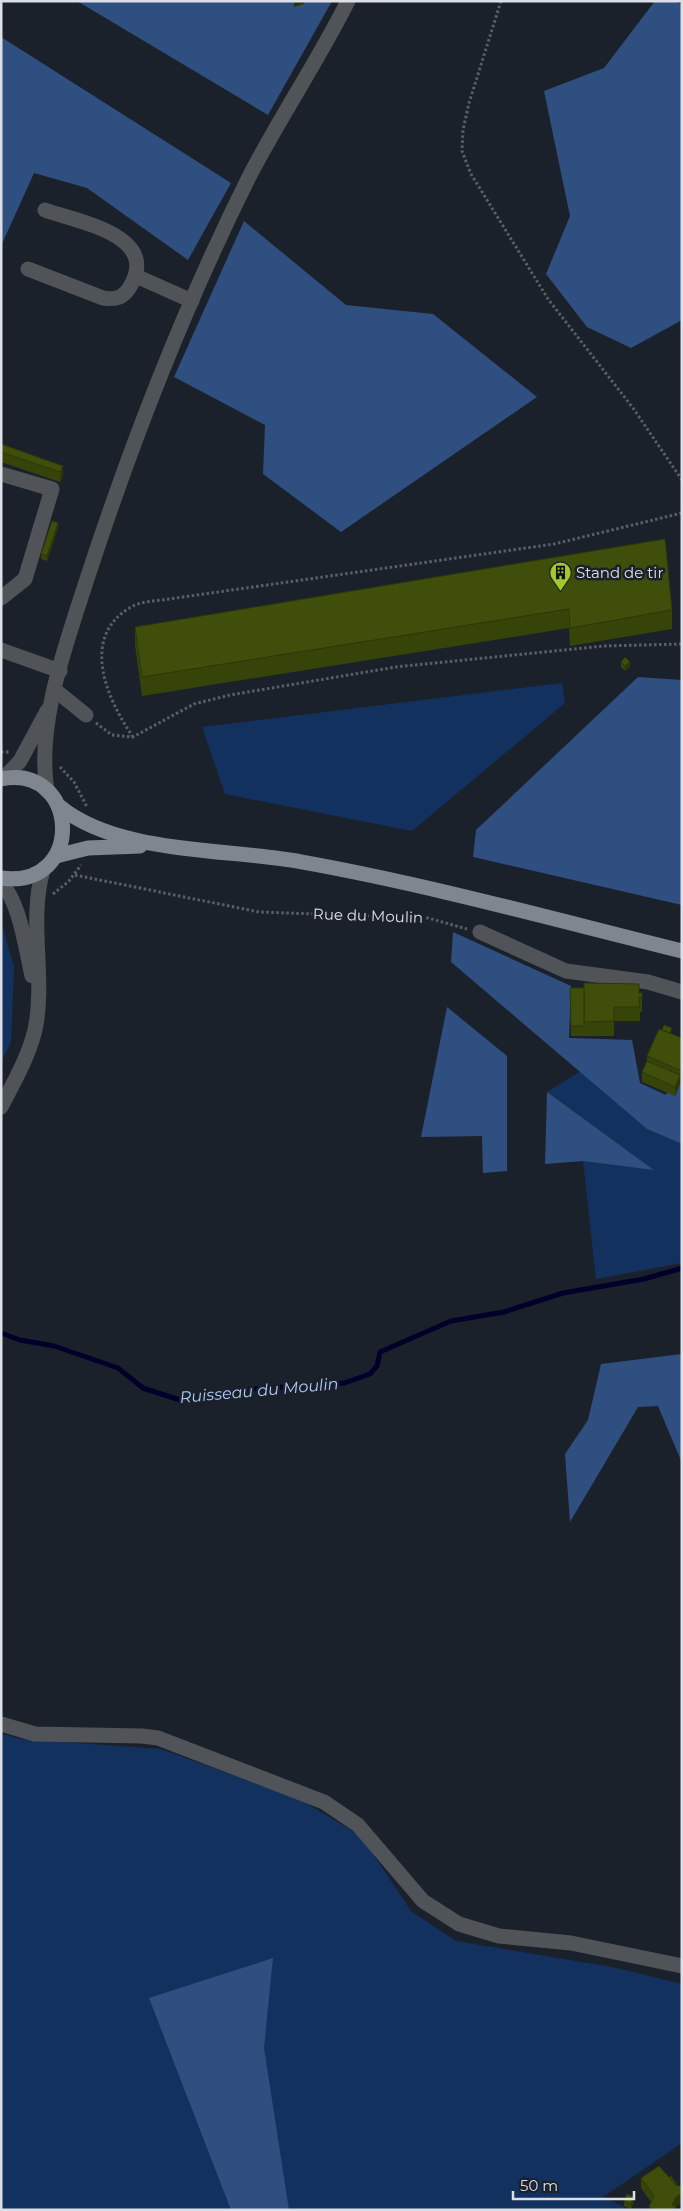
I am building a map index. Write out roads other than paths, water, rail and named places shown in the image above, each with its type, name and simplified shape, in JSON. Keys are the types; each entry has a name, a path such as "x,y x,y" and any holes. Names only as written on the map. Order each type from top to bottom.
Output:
{"main road":[{"path":"3,778 27,779 47,791 59,806 74,819 108,833 166,845 301,862 438,891 682,951"},
{"path":"1,878 23,878 43,870 56,856 64,832 59,806"},
{"path":"56,856 97,847 166,845"}],"street":[{"path":"3,778 20,761 50,705 67,641 107,518 147,408 205,268 271,135 348,1"},
{"path":"28,269 103,298 116,300 124,295 136,276 138,262 132,247 121,237 45,210"},
{"path":"136,276 192,301"},
{"path":"1,474 52,489 25,579 1,598"},
{"path":"1,650 60,671"},
{"path":"55,690 86,715"},
{"path":"47,791 45,758 50,705"},
{"path":"1,1107 24,1062 35,1028 37,996 36,902 43,870"},
{"path":"1,883 5,887 17,916 37,996"},
{"path":"480,932 566,971 648,982 682,992"},
{"path":"1,1724 35,1734 158,1738 324,1802 358,1825 423,1902 459,1924 499,1936 572,1943 682,1966"}],"waterway":[{"name":"Ruisseau du Moulin","path":"1,1333 20,1340 54,1346 118,1368 143,1388 180,1400 253,1389 344,1383 370,1374 377,1366 380,1352 451,1321 504,1312 563,1293 644,1279 682,1268"}],"place":[{"name":"Stand de tir","path":"560,592"}]}
